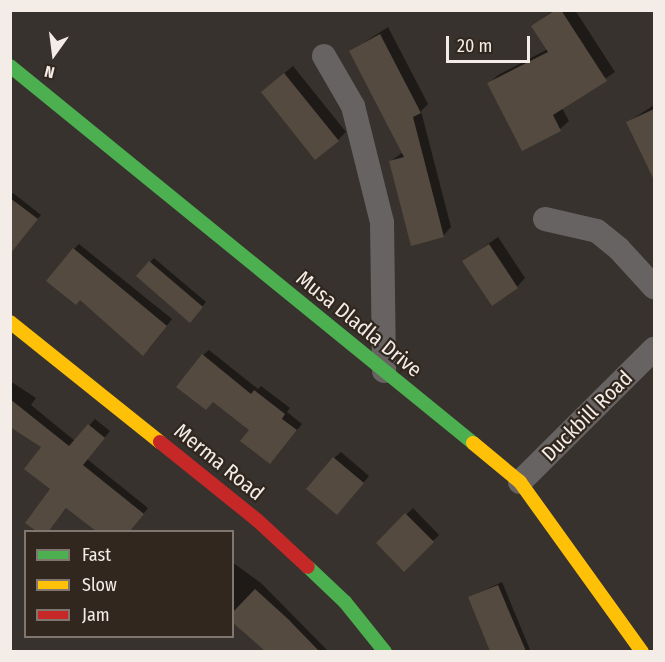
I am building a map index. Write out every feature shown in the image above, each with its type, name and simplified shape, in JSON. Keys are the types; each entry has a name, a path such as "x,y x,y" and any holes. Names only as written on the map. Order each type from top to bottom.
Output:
{"street":[{"path":"324,56 353,106 382,222 384,371"},
{"name":"Musa Dladla Drive","path":"10,66 520,482 642,651"},
{"path":"545,219 597,231 615,245 654,287"},
{"name":"Merma Road","path":"10,322 257,520 345,603 385,651"},
{"name":"Duckbill Road","path":"520,482 654,349"}],"building":[{"path":"555,10 561,10 607,81 553,115 561,131 522,151 487,83 548,52 531,26"},
{"path":"380,34 421,113 413,117 444,237 411,246 389,161 404,157 349,51"},
{"path":"284,73 339,141 315,160 261,92"},
{"path":"654,109 654,180 626,122"},
{"path":"10,198 38,219 10,254"},
{"path":"489,244 518,288 492,306 462,261"},
{"path":"73,248 167,326 143,356 80,300 76,305 46,281"},
{"path":"149,261 203,307 190,323 136,276"},
{"path":"202,354 251,394 254,390 285,414 282,419 297,430 270,464 240,441 249,430 213,402 206,410 176,387"},
{"path":"10,399 69,446 88,424 105,438 83,465 144,514 131,530 95,530 66,508 50,530 35,530 25,523 50,489 24,469 41,447 10,427"},
{"path":"333,457 364,483 337,515 306,489"},
{"path":"405,513 434,542 404,572 376,543"},
{"path":"498,585 526,651 490,651 468,597"},
{"path":"255,589 319,651 265,651 234,624 234,611"}],"traffic: fast":[{"path":"10,66 473,443"},
{"path":"308,567 345,602 385,652"}],"traffic: slow":[{"path":"10,322 160,442"},
{"path":"473,443 520,482 642,652"}],"traffic: jam":[{"path":"160,442 257,520 308,567"}]}
